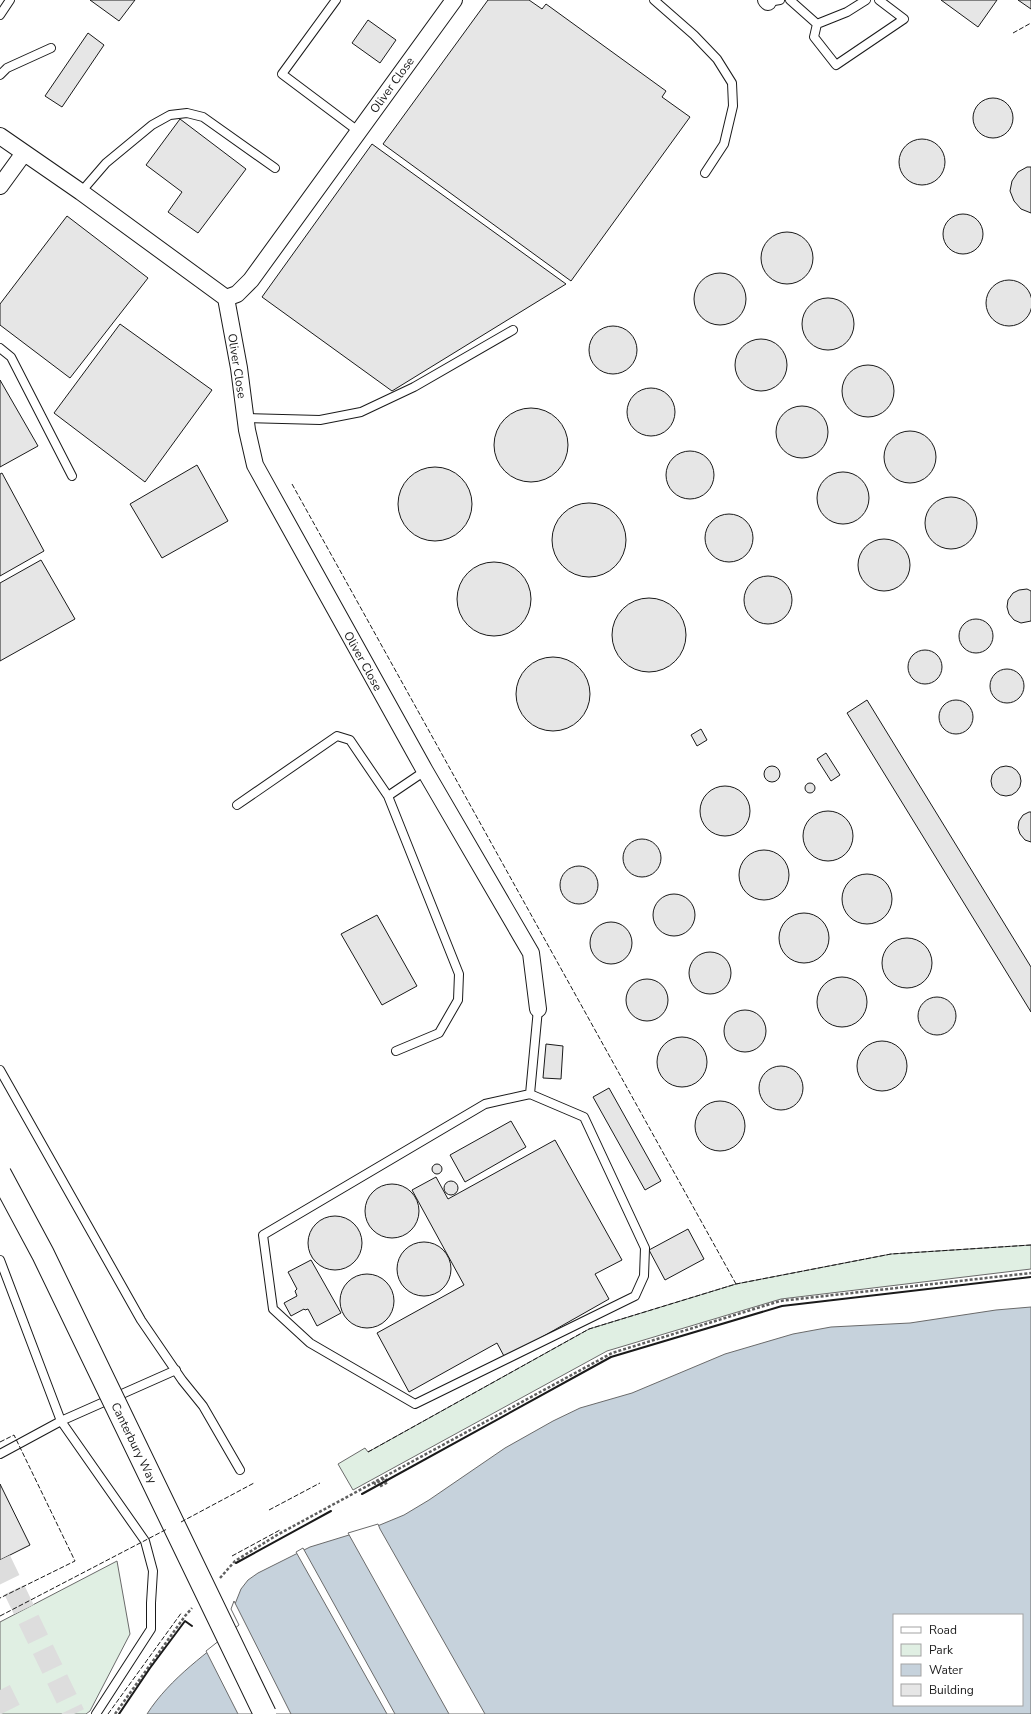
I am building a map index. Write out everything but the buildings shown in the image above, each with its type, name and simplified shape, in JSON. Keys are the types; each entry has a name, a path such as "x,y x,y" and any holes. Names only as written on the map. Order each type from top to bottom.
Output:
{"highway":[{"name":"Canterbury Way","path":"0,1174 46,1261 265,1714"}],"street":[{"name":"Oliver Close","path":"454,0 251,280 237,294 226,298 239,368 245,418 255,465 425,771 531,953 538,1009"},
{"path":"0,136 81,192 226,298"},
{"path":"0,186 24,153"}],"lane":[{"path":"0,15 10,0"},
{"path":"336,0 282,74 358,131"},
{"path":"654,0 694,35 717,58 732,83 733,106 724,144 705,173"},
{"path":"790,0 818,24"},
{"path":"866,0 846,12 818,24 814,37 836,65 904,19 880,0"},
{"path":"0,75 7,68 51,48"},
{"path":"81,192 106,163 152,125 170,116 187,113 203,117 275,168"},
{"path":"245,418 320,420 361,412 414,387 512,330"},
{"path":"0,348 11,357 72,476"},
{"path":"236,805 337,736 350,740 388,796 459,974 458,1000 439,1034 396,1051"},
{"path":"388,796 425,771"},
{"path":"530,1094 538,1009"},
{"path":"0,1070 141,1320 203,1406 240,1470"},
{"path":"530,1094 584,1117 645,1248 644,1276 635,1296 415,1404 310,1344 273,1309 264,1235 484,1104 530,1094"},
{"path":"0,1260 61,1421 145,1540 153,1571 150,1629 96,1714"},
{"path":"0,1454 61,1421 176,1370"}],"path":[{"path":"215,1583 235,1561 277,1536 612,1353 780,1301 1031,1273"},
{"path":"374,1482 375,1484 385,1478 388,1482 379,1487"},
{"path":"115,1714 185,1616 195,1605"}],"green space":[{"path":"1031,1245 1031,1269 781,1299 607,1351 353,1490 338,1464 365,1448 368,1452 589,1329 736,1284 891,1254"},
{"path":"117,1561 130,1634 90,1711 86,1714 0,1714 0,1622"}],"water":[{"path":"1031,1307 1031,1714 147,1714 156,1701 178,1677 241,1626 233,1609 241,1589 248,1580 258,1573 310,1547 375,1527 404,1515 429,1500 505,1448 553,1421 580,1408 632,1393 725,1354 793,1334 831,1327 910,1323 996,1310"}],"pier":[{"path":"378,1524 485,1714 449,1714 348,1533"},
{"path":"303,1548 395,1714 387,1714 296,1552"},
{"path":"234,1601 291,1714 238,1714 206,1651 239,1625 231,1609"}],"tunnel":[{"path":"0,1560 74,1714"},
{"path":"0,1690 12,1714"}],"fence":[{"path":"1013,33 1031,23"},
{"path":"292,484 736,1284"},
{"path":"368,1452 589,1329 736,1284 891,1254 1031,1245"},
{"path":"0,1442 14,1435 75,1561 0,1598"},
{"path":"181,1522 254,1483"},
{"path":"269,1510 320,1483"},
{"path":"0,1616 167,1529"},
{"path":"232,1556 280,1530"},
{"path":"108,1714 182,1612"}],"wall":[{"path":"362,1494 611,1357 782,1306 1031,1277"},
{"path":"236,1563 331,1511"},
{"path":"119,1714 150,1668 185,1621 192,1626"}]}
